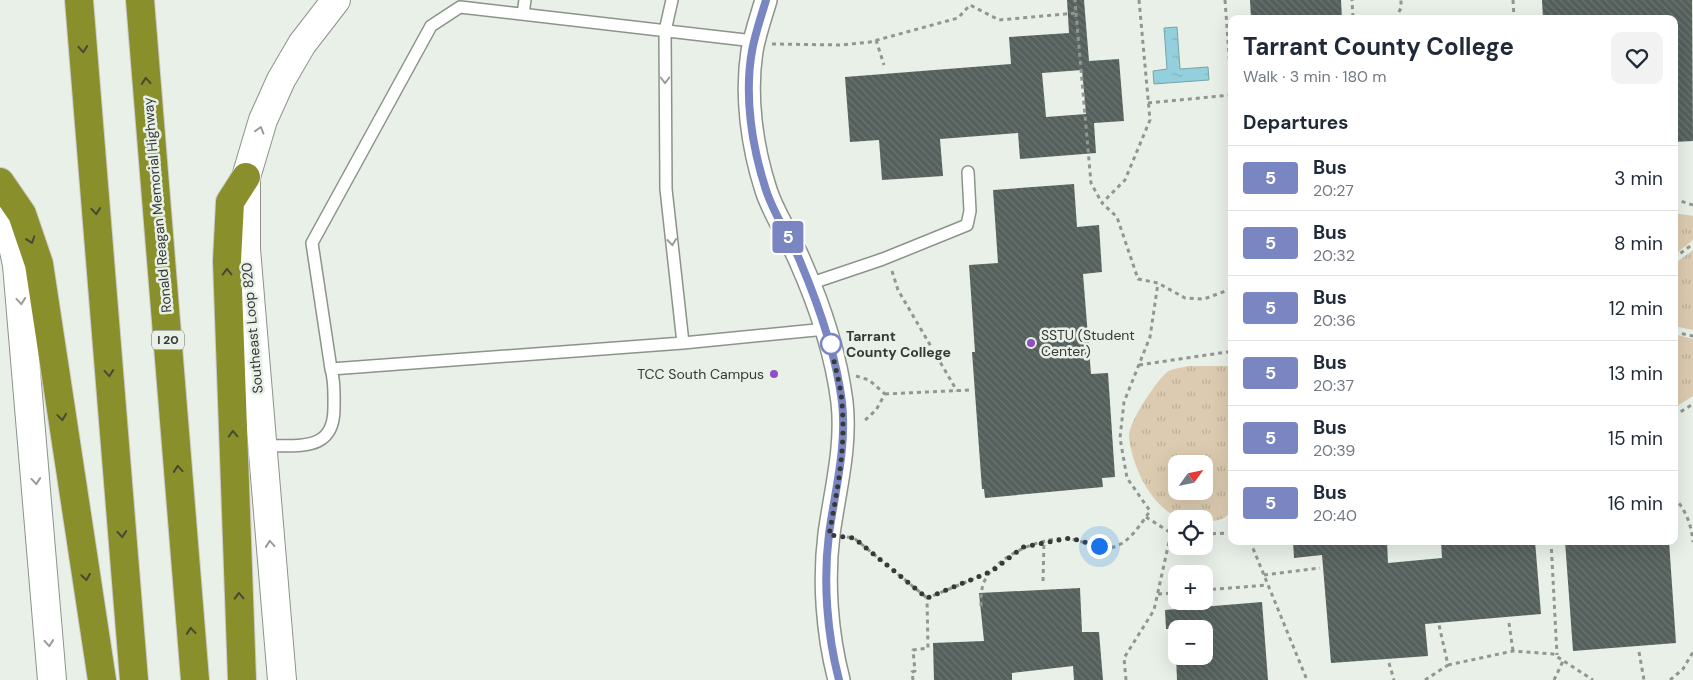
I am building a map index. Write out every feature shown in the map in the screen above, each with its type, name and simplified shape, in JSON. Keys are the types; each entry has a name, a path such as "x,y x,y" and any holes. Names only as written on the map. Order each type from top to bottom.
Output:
{"highway":[{"path":"79,0 134,680"},
{"name":"Ronald Reagan Memorial Highway","path":"140,0 196,680"},
{"path":"242,680 227,261 230,202 246,176"},
{"path":"0,183 22,214 39,264 102,680"}],"main road":[{"name":"Southeast Loop 820","path":"282,680 246,249 246,176 263,120 281,80 302,44 336,0"},
{"path":"0,183 17,265 52,680"}],"street":[{"path":"766,0 752,51 751,122 766,191 800,260 826,329 842,403 840,474 829,535 827,601 834,661 839,680"}],"lane":[{"path":"523,14 525,0"},
{"path":"672,0 665,31 666,189 683,343"},
{"path":"262,446 312,444 330,432 334,423 335,380 331,369 312,243 431,26 460,8 754,42"},
{"path":"809,284 887,257 967,225 970,211 968,172"},
{"path":"331,369 683,343 826,329"}],"path":[{"path":"966,0 970,5 999,20 1076,13"},
{"path":"754,42 841,46 876,40 958,18 970,5 970,0"},
{"path":"1075,0 1091,183 1102,203 1117,217 1138,279 1158,283 1185,298 1196,300 1228,290"},
{"path":"1102,203 1125,180 1150,120 1139,0"},
{"path":"1224,0 1228,47"},
{"path":"1352,0 1353,15"},
{"path":"1397,15 1401,8 1401,0"},
{"path":"1513,0 1514,15"},
{"path":"876,40 884,65"},
{"path":"1148,103 1228,95"},
{"path":"1678,200 1693,205"},
{"path":"1678,256 1693,244"},
{"path":"887,257 898,290 957,390"},
{"path":"981,606 981,590 986,578 992,571 1023,547 1070,538 1109,548 1128,539 1150,511 1127,478 1120,438 1124,402 1150,337 1158,283"},
{"path":"1678,333 1693,336"},
{"path":"1138,365 1228,352"},
{"path":"854,374 869,380 885,394 970,390"},
{"path":"860,424 876,410 885,394"},
{"path":"1678,413 1693,404"},
{"path":"1678,503 1690,522 1693,542"},
{"path":"1686,515 1693,514"},
{"path":"1146,518 1168,531"},
{"path":"1213,534 1228,533"},
{"path":"829,535 854,538 927,598 928,648 914,650 915,671 912,672 912,680"},
{"path":"1043,581 1044,542"},
{"path":"1252,545 1307,680"},
{"path":"1551,545 1557,656"},
{"path":"1126,680 1124,658 1154,610 1168,547"},
{"path":"1264,574 1320,568"},
{"path":"927,598 992,571"},
{"path":"1213,589 1268,585"},
{"path":"1158,594 1168,593"},
{"path":"1509,623 1513,651"},
{"path":"1439,625 1448,665"},
{"path":"1425,680 1448,665 1513,651 1553,654 1593,680"},
{"path":"1639,652 1644,680"},
{"path":"1670,680 1683,669 1693,652"},
{"path":"1554,680 1563,661"},
{"path":"1389,663 1394,680"}],"green space":[{"path":"1678,214 1693,216 1693,240 1678,252"},
{"path":"1693,250 1693,330 1678,327 1678,261"},
{"path":"1678,335 1693,339 1693,396 1678,405"},
{"path":"1188,366 1228,366 1228,514 1222,519 1213,521 1213,510 1168,511 1147,489 1137,468 1130,446 1130,430 1149,394 1168,372"}],"water":[{"path":"1177,27 1180,69 1208,67 1209,80 1154,84 1153,71 1167,69 1164,28"}],"building":[{"path":"1067,0 1084,0 1089,61 1119,59 1124,121 1094,123 1096,153 1020,159 1018,133 940,139 943,176 882,180 879,140 850,142 845,77 1011,64 1009,37 1069,33","holes":["1082,70 1086,114 1046,117 1042,73"]},
{"path":"1250,0 1341,0 1342,15 1251,15"},
{"path":"1542,0 1692,0 1693,141 1678,142 1678,15 1543,15"},
{"name":"SSTU (Student Center)","path":"1074,184 1077,227 1099,225 1102,272 1083,274 1091,374 1108,373 1115,477 1102,478 1103,487 985,498 984,489 982,489 972,352 975,352 969,265 998,263 993,190"},
{"path":"1293,545 1387,545 1388,563 1442,558 1441,545 1535,545 1541,614 1425,624 1428,656 1331,663 1322,555 1294,558"},
{"path":"1565,545 1669,545 1676,643 1573,651"},
{"path":"1080,588 1082,632 1099,632 1103,680 1074,680 1073,666 1012,673 1012,680 934,680 933,643 984,641 979,593"},
{"path":"1262,602 1268,680 1177,680 1176,665 1213,665 1213,620 1168,620 1168,629 1166,629 1165,610 1213,610 1213,606"}],"bus line":[{"name":"5","path":"766,0 752,51 750,84 751,122 766,191 800,260 831,344 842,403 843,435 840,474 829,535 827,601 834,661 839,680"}],"place":[{"name":"SSTU (Student Center)","path":"1031,343"},
{"name":"Tarrant County College","path":"831,344"},
{"name":"TCC South Campus","path":"774,374"}],"route":[{"path":"831,344 842,403 843,435 840,474 829,535 854,538 927,598 992,571 1023,547 1039,542 1070,538 1099,546"}]}
